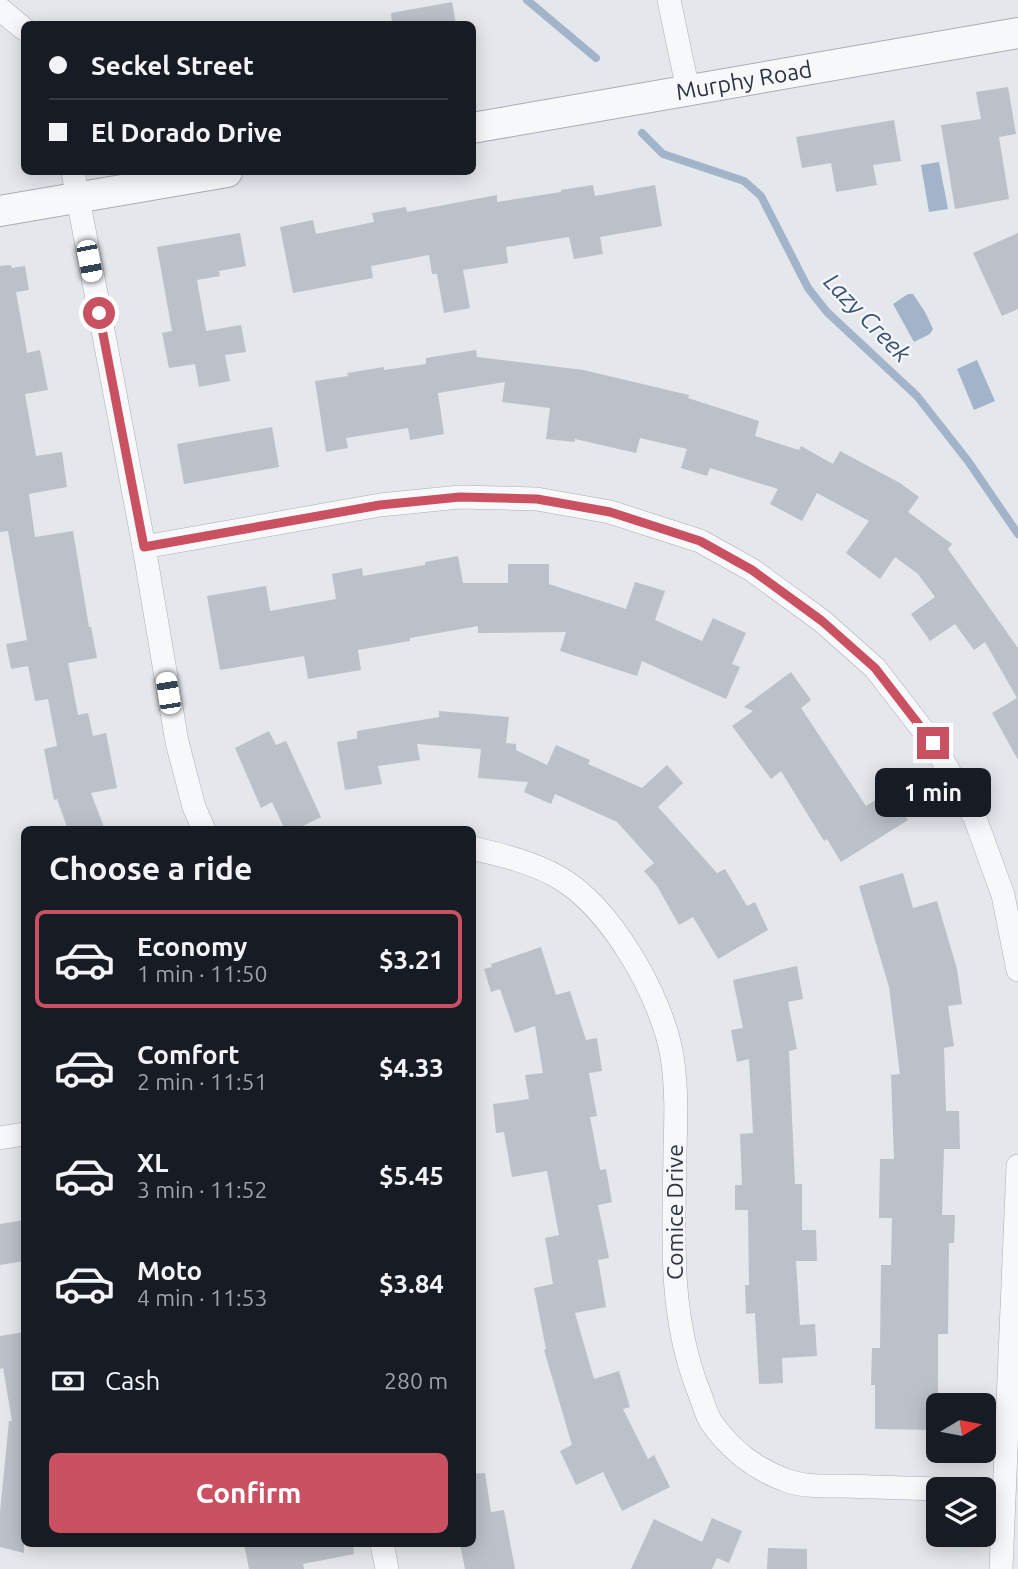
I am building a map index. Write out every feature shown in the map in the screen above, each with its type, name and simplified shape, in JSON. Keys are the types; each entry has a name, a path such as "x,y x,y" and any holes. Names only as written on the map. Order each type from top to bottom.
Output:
{"street":[{"path":"669,0 688,90"},
{"path":"0,9 21,26"},
{"name":"Murphy Road","path":"476,127 1018,33"},
{"path":"0,211 75,185 192,175"},
{"path":"75,185 144,547 177,742 194,807 202,826"},
{"path":"144,547 380,505 460,497 537,499 610,512 700,541 752,570 822,621 875,668 933,743 975,818 1003,895 1018,970"},
{"name":"Comice Drive","path":"476,849 511,858 558,877 591,904 618,934 662,1018 672,1054 676,1088 673,1266 677,1314 687,1360 710,1420 732,1447 758,1468 788,1481 819,1485 926,1489"},
{"path":"0,1138 21,1134"},
{"path":"995,1477 1018,1166"},
{"path":"996,1513 1001,1569"},
{"path":"383,1547 387,1569"}],"water":[{"path":"939,162 948,209 929,212 921,165"},
{"path":"908,294 913,294 933,329 930,334 914,342 893,304"},
{"path":"977,360 995,401 974,410 957,369"}],"building":[{"path":"452,2 455,21 392,21 391,13"},
{"path":"1008,87 1016,134 999,137 1009,199 955,209 941,125 981,119 976,92"},
{"path":"894,120 901,161 873,165 877,185 836,192 831,163 802,168 796,137"},
{"path":"593,185 595,196 655,185 662,226 600,237 603,254 574,259 569,237 506,247 508,263 463,270 470,308 444,313 437,274 432,274 429,255 371,266 373,278 293,293 280,227 313,220 316,234 374,222 372,213 406,207 407,212 497,195 497,202"},
{"path":"240,233 246,266 219,271 220,276 197,280 206,331 241,325 246,352 225,355 230,381 199,387 195,364 169,368 162,333 172,331 157,247"},
{"path":"1018,233 1018,309 1002,316 973,253"},
{"path":"0,266 25,266 29,290 16,292 27,353 40,350 48,390 25,394 36,456 62,452 67,487 29,494 35,537 73,531 89,627 97,658 68,663 78,715 88,713 93,736 106,733 117,788 91,793 103,826 67,826 57,799 54,800 44,749 57,746 48,699 35,701 28,666 11,669 6,644 27,640 8,531 0,532"},
{"path":"476,350 477,357 583,370 689,395 688,398 759,421 755,436 799,450 801,446 833,464 840,451 900,483 919,497 908,512 952,544 948,549 1018,648 1018,760 992,713 1017,698 985,642 974,650 955,624 930,641 911,614 935,597 918,574 895,557 880,579 846,553 869,521 817,493 802,521 770,504 778,489 710,468 707,476 681,468 687,449 640,438 636,453 575,439 575,442 546,439 550,408 502,402 505,382 438,393 444,434 410,440 408,428 346,438 348,448 326,452 315,381 384,367 384,370 426,364 426,358"},
{"path":"272,427 279,467 184,484 177,444"},
{"path":"458,556 463,583 508,583 508,564 549,564 549,584 626,609 635,582 665,591 655,620 702,641 713,618 746,633 732,664 740,667 726,699 642,661 637,676 560,651 566,632 478,633 478,626 358,650 361,670 308,679 304,656 220,670 207,596 266,586 270,611 336,599 332,574 362,568 363,576"},
{"path":"791,672 811,700 801,708 866,806 890,791 908,820 841,862 827,839 824,841 781,771 771,779 732,726 753,711 744,707"},
{"path":"439,711 509,717 506,743 516,744 516,750 547,765 556,745 590,760 588,764 642,788 667,765 683,783 658,807 717,873 725,869 747,906 755,902 768,930 718,959 693,917 679,925 657,886 644,871 654,863 617,822 555,794 551,804 524,792 528,782 478,778 481,749 417,744 420,760 378,766 382,784 345,790 337,742 359,738 357,731 439,717"},
{"path":"269,731 276,745 286,741 321,817 303,826 283,826 272,802 261,808 235,748"},
{"path":"903,873 913,908 937,901 957,969 962,1004 948,1006 954,1046 944,1048 946,1111 959,1111 960,1149 944,1149 942,1215 955,1215 954,1243 949,1243 948,1334 938,1334 938,1393 926,1393 926,1430 875,1429 875,1385 871,1385 872,1348 880,1348 881,1265 891,1265 892,1218 879,1218 880,1159 894,1159 891,1075 900,1074 889,987 859,886"},
{"path":"541,947 556,995 570,991 586,1040 597,1038 602,1071 589,1073 597,1116 590,1117 600,1170 606,1169 612,1202 598,1205 609,1258 598,1260 606,1307 575,1313 594,1379 619,1371 630,1407 623,1409 648,1459 654,1455 670,1487 622,1511 603,1472 576,1485 560,1451 572,1445 544,1350 546,1349 534,1288 553,1284 545,1238 559,1235 547,1171 512,1177 504,1132 496,1133 493,1104 529,1099 525,1075 543,1073 535,1026 515,1033 500,989 491,992 484,969 492,967 491,964"},
{"path":"797,966 803,999 788,1002 797,1049 789,1051 795,1184 802,1184 802,1230 816,1230 817,1261 796,1261 800,1325 815,1324 817,1356 782,1358 783,1383 759,1384 755,1313 746,1314 745,1285 749,1285 748,1210 735,1210 735,1185 742,1185 740,1134 753,1133 749,1059 737,1062 731,1030 743,1028 733,980"},
{"path":"21,1220 21,1262 0,1265 0,1224"},
{"path":"21,1332 21,1547 24,1547 24,1553 0,1547 0,1512 9,1421 12,1421 3,1368 0,1369 0,1336"},
{"path":"485,1473 491,1512 504,1510 515,1569 465,1569 461,1547 476,1547 476,1474"},
{"path":"712,1518 742,1531 729,1563 717,1558 712,1569 631,1569 654,1519 702,1542"},
{"path":"245,1547 353,1547 354,1554 303,1564 304,1569 249,1569"},
{"path":"768,1548 807,1549 807,1569 767,1569"}],"waterway":[{"name":"Lazy Creek","path":"527,0 596,58"},
{"name":"Lazy Creek","path":"642,133 663,154 744,181 761,196 808,288 827,312 917,396 968,461 1018,534"}],"route":[{"path":"99,313 144,547 380,505 460,497 537,499 610,512 700,541 752,570 822,621 875,668 933,743"}]}
